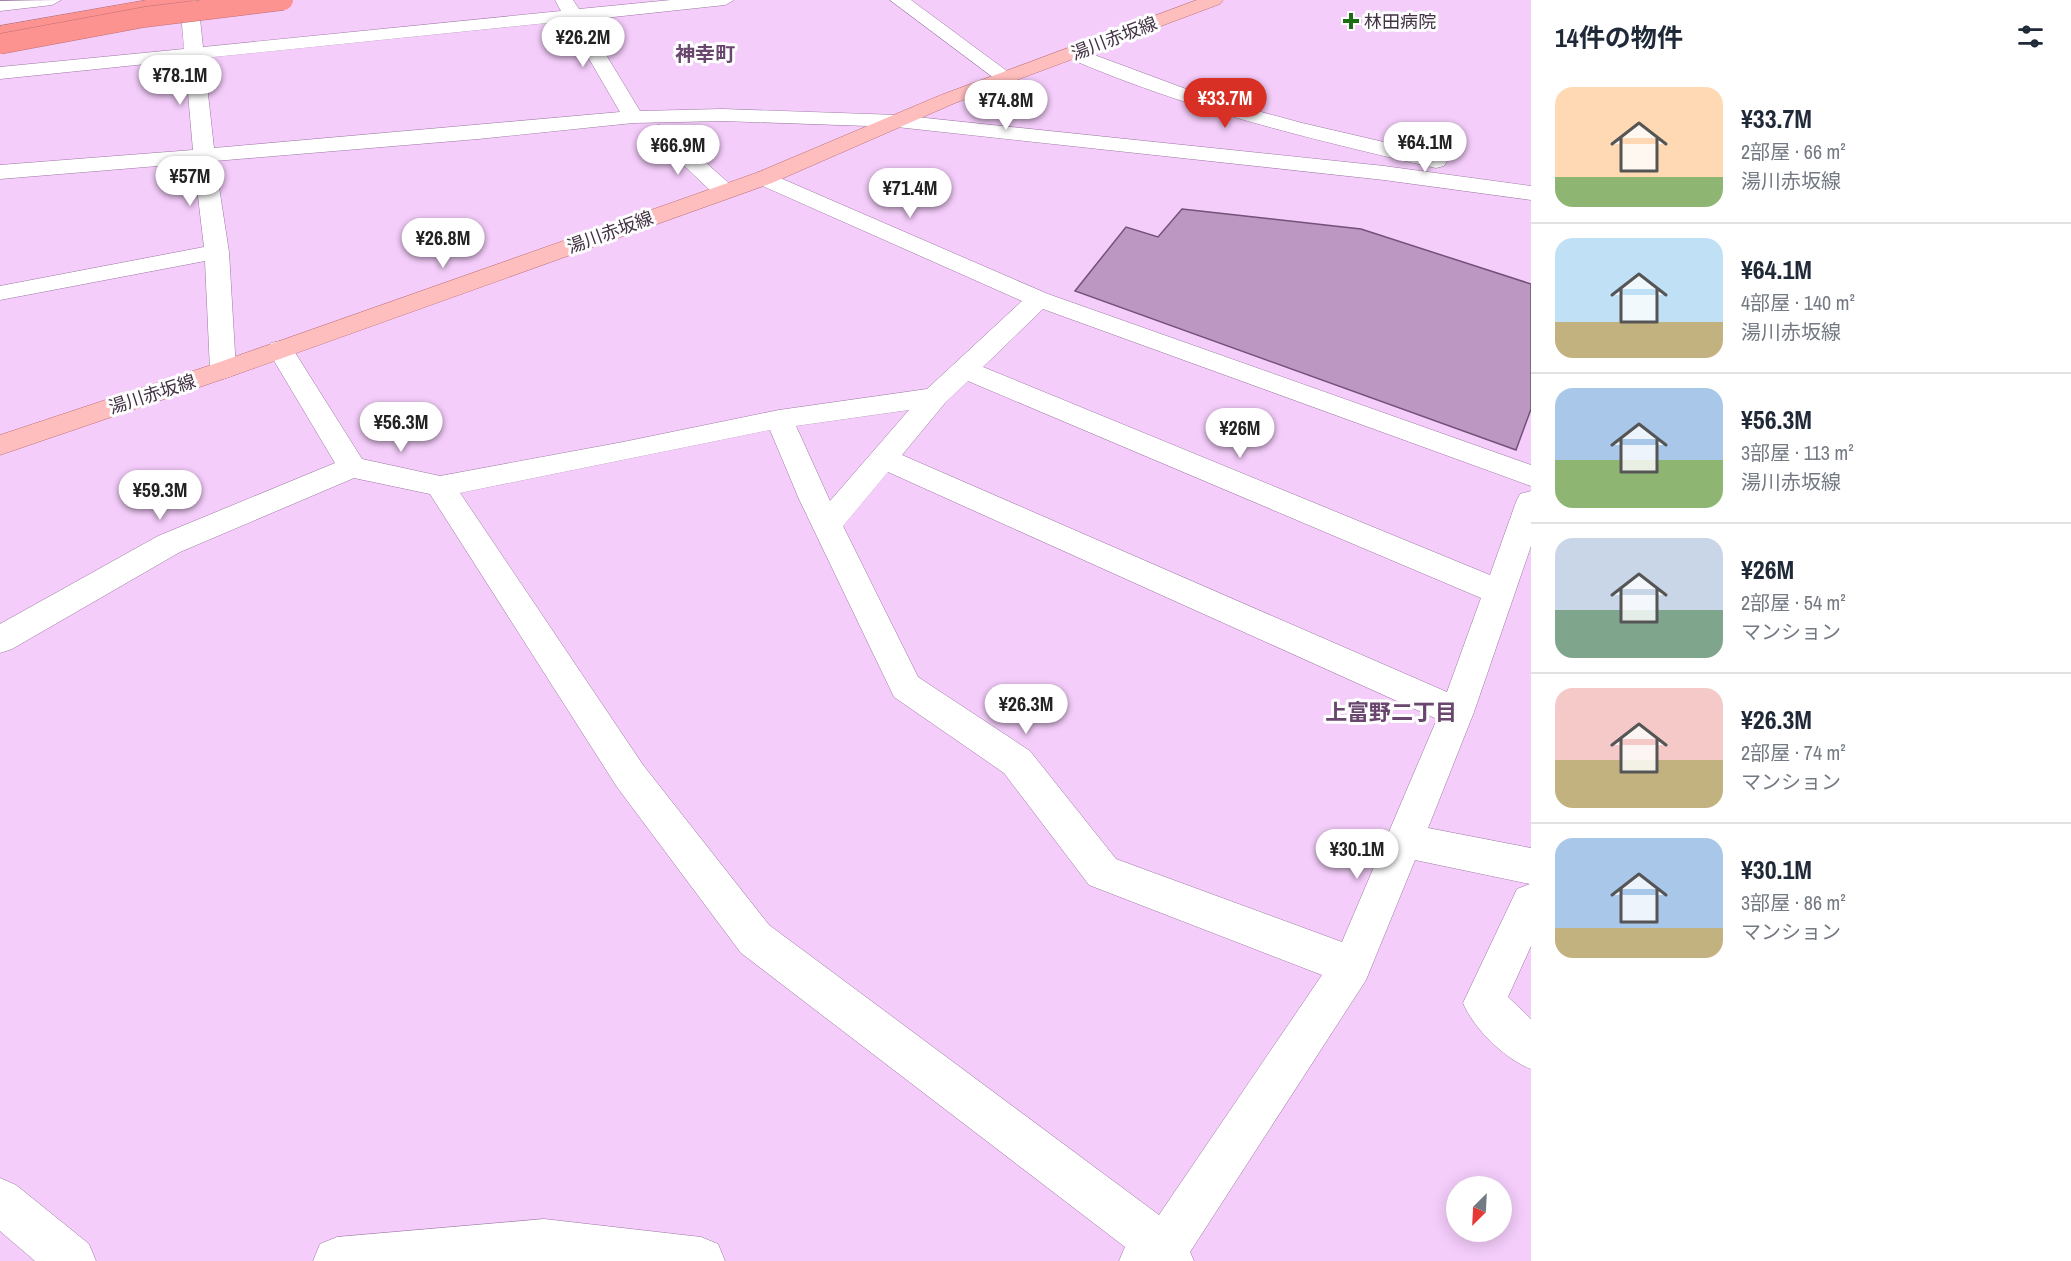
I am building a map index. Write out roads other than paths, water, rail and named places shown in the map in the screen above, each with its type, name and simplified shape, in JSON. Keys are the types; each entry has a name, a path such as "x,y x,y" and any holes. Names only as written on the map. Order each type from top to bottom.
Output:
{"highway":[{"path":"0,32 109,11 187,0"},
{"path":"0,44 145,17 283,0"}],"main road":[{"name":"湯川赤坂線","path":"0,445 223,370 764,178 1005,77 1214,0"}],"street":[{"path":"0,6 52,0"},
{"path":"187,0 217,252 223,370"},
{"path":"0,73 569,7 725,0"},
{"path":"899,0 1005,77"},
{"path":"569,7 633,117"},
{"path":"1073,53 1150,84 1255,118 1477,170 1531,177"},
{"path":"0,172 204,157 633,117 722,115 897,121 1384,173 1531,193"},
{"path":"478,133 659,131 864,137 1259,178 1531,199"},
{"path":"659,131 724,191"},
{"path":"1384,173 1399,171 1406,167 1406,162 1394,152"},
{"path":"764,178 1039,299 1531,476"},
{"path":"0,293 217,252"},
{"path":"826,524 935,397 1039,299"},
{"path":"280,349 352,467"},
{"path":"964,369 1499,592"},
{"path":"0,640 169,544 352,467 440,486 623,452 779,418 935,397"},
{"path":"779,418 826,524 906,687 1017,762 1104,872 1352,966"},
{"path":"883,458 1457,712"},
{"path":"440,486 630,776 755,939 1159,1257 1352,966 1457,712 1531,502"},
{"path":"1404,840 1531,866"},
{"path":"1531,902 1484,1003 1531,1048"},
{"path":"0,1201 72,1261"},
{"path":"337,1261 544,1243 701,1261"}],"place":[{"name":"林田病院","path":"1351,21"}],"district":[{"name":"神幸町","path":"705,53"},
{"name":"上富野二丁目","path":"1391,712"}]}
